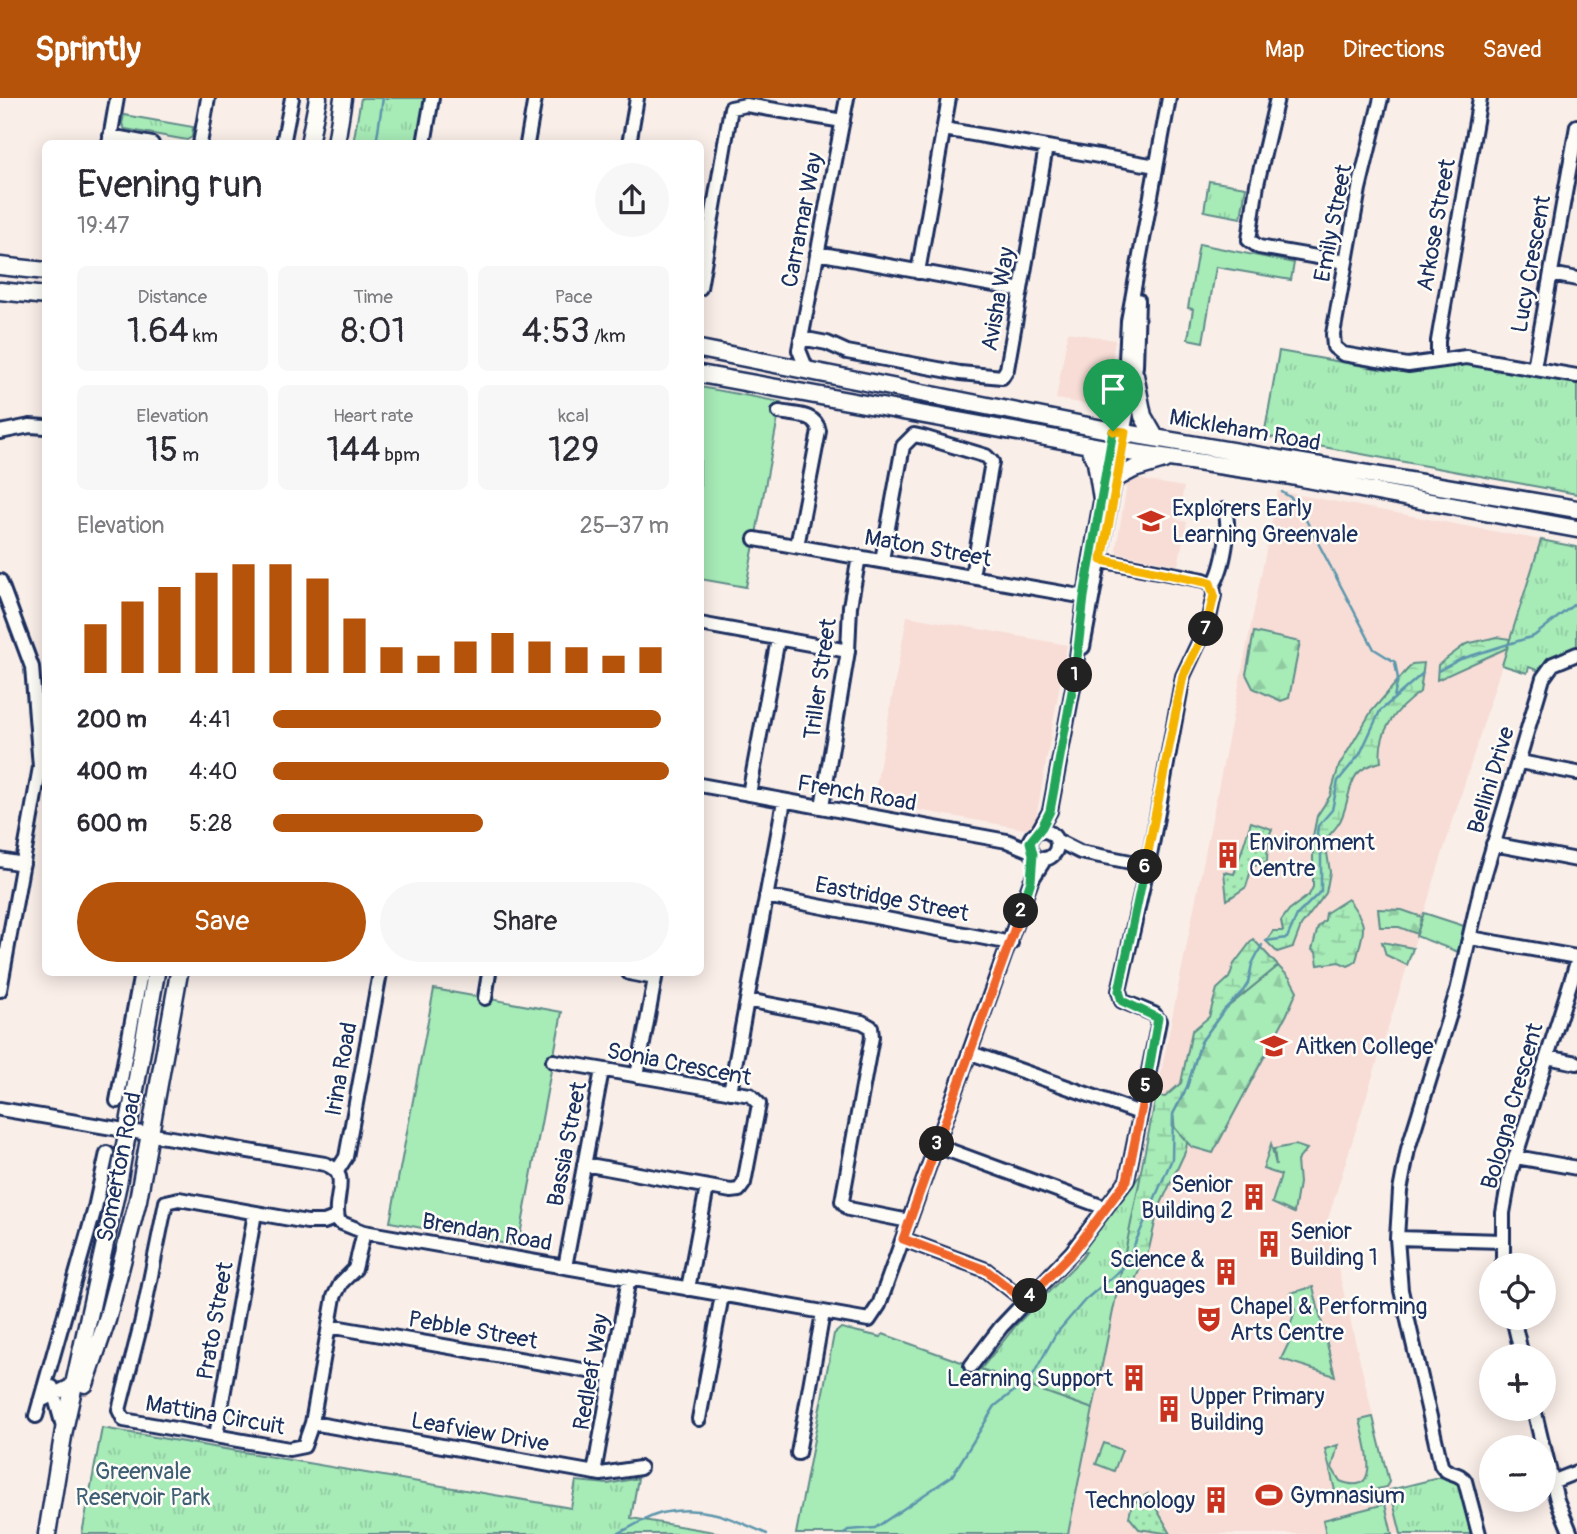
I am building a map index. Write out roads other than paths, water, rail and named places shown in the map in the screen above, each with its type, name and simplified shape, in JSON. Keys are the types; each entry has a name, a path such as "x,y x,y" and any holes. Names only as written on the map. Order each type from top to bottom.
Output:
{"main road":[{"path":"310,140 318,98"},
{"path":"337,140 343,98"},
{"path":"0,266 42,271"},
{"path":"0,291 42,296"},
{"name":"Mickleham Road","path":"704,350 1119,431 1577,509"},
{"name":"Mickleham Road","path":"704,375 1087,445 1285,475 1577,529"},
{"path":"1135,375 1143,416 1155,437"},
{"path":"1087,445 1096,462 1102,499"},
{"path":"1117,478 1134,469 1170,459"},
{"name":"Somerton Road","path":"47,1534 64,1430 128,1129 125,1100 155,976"},
{"name":"Somerton Road","path":"62,1453 107,1320 126,1250 178,977"}],"street":[{"path":"110,140 117,98"},
{"path":"201,140 208,98"},
{"path":"284,140 292,98"},
{"path":"425,140 432,98"},
{"path":"528,140 535,98"},
{"path":"630,140 637,98"},
{"name":"Carramar Way","path":"800,344 847,98"},
{"path":"918,272 949,98"},
{"path":"1096,559 1102,499 1119,431 1137,275 1170,98"},
{"path":"1277,98 1248,237 1256,246 1346,262"},
{"name":"Emily Street","path":"1381,98 1346,262 1334,347 1340,353 1408,365 1438,360"},
{"name":"Arkose Street","path":"1438,360 1438,341 1480,98"},
{"path":"704,265 731,107 746,105 843,121"},
{"name":"Lucy Crescent","path":"1534,368 1573,170 1577,126"},
{"path":"944,129 1156,166"},
{"name":"Avisha Way","path":"800,344 827,343 847,352 999,378 1007,369 1046,147"},
{"path":"817,253 1021,290"},
{"path":"1119,431 1135,375 1139,340 1137,275"},
{"path":"1551,275 1577,279"},
{"path":"767,361 785,359 800,344 807,370"},
{"path":"1438,360 1471,357 1577,376"},
{"path":"779,412 815,420 819,431 797,546"},
{"path":"0,432 30,426 42,427"},
{"path":"882,560 903,446 906,439 914,435 923,436 986,456 992,462 972,576"},
{"path":"1045,835 1096,559 1117,478 1116,450"},
{"path":"971,1366 1025,1301 1073,1252 1127,1180 1159,1021 1157,1015 1122,1001 1119,991 1183,676 1208,623 1214,595 1213,585 1219,574 1229,523 1224,510"},
{"name":"Maton Street","path":"755,539 1089,598"},
{"name":"Triller Street","path":"822,807 848,651 850,606 859,557"},
{"path":"1096,559 1203,580 1213,585"},
{"path":"0,581 29,656 41,698 40,768 0,990"},
{"path":"704,625 848,651"},
{"path":"749,794 778,639"},
{"name":"Bellini Drive","path":"1479,1534 1465,1481 1459,1475 1444,1469 1439,1457 1404,1306 1397,1238 1400,1191 1408,1149 1471,938 1493,844 1545,674 1553,664 1577,654"},
{"path":"1520,762 1577,773"},
{"name":"French Road","path":"704,786 1007,841 1040,855 1080,852"},
{"path":"730,1092 784,801"},
{"path":"1025,1301 986,1270 903,1239 1011,943 1040,855 1057,848 1045,835"},
{"path":"1040,855 1030,842 1045,835"},
{"name":"French Road","path":"1007,841 1045,835 1080,852 1146,865"},
{"path":"1493,844 1577,860"},
{"path":"0,860 23,864"},
{"name":"Eastridge Street","path":"766,896 1011,943"},
{"path":"1471,938 1577,959"},
{"name":"Bologna Crescent","path":"1502,1253 1506,1193 1577,959"},
{"name":"Somerton Road","path":"125,1100 122,1076 140,976"},
{"name":"Irina Road","path":"337,1171 346,1157 379,976"},
{"path":"485,998 489,976"},
{"path":"637,1076 655,976"},
{"path":"747,1000 862,1022 871,1027 872,1037 842,1201 849,1209 909,1221"},
{"path":"971,1053 1140,1113"},
{"path":"1547,1058 1577,1063"},
{"name":"Sonia Crescent","path":"553,1060 750,1096 759,1104 744,1183 735,1191 584,1164"},
{"name":"Bassia Street","path":"565,1266 602,1070"},
{"path":"0,1109 326,1164 341,1177 337,1217"},
{"path":"937,1146 1106,1208"},
{"name":"Somerton Road","path":"36,1416 107,1153"},
{"path":"1516,1157 1577,1168"},
{"path":"688,1289 707,1187"},
{"name":"Mattina Circuit","path":"337,1217 324,1222 307,1223 179,1199 166,1202 142,1320 119,1410 124,1420 297,1450 308,1440 337,1290 355,1269 364,1232"},
{"name":"Prato Street","path":"216,1436 255,1213"},
{"name":"Brendan Road","path":"337,1217 342,1225 364,1232 722,1296 871,1319 903,1239"},
{"path":"1397,1238 1502,1241"},
{"name":"Redleaf Way","path":"594,1473 629,1278"},
{"path":"71,1294 82,1285 97,1281"},
{"path":"699,1419 722,1296"},
{"path":"798,1453 823,1313"},
{"name":"Pebble Street","path":"328,1326 611,1375"},
{"name":"Somerton Road","path":"75,1386 90,1367"},
{"name":"Somerton Road","path":"48,1373 64,1430"},
{"path":"40,1401 54,1392 75,1386"},
{"name":"Leafview Drive","path":"312,1423 594,1473 613,1474 640,1468"},
{"path":"1556,1480 1577,1472"},
{"path":"1556,1493 1571,1534"}],"waterway":[{"path":"377,140 383,98"},
{"path":"1282,492 1296,501 1374,649 1395,662 1398,679 1394,697"},
{"path":"1438,671 1461,659 1534,636 1577,602"},
{"path":"1266,941 1287,938 1297,915 1321,891 1318,826 1332,810 1338,781 1360,754 1380,711 1423,673"},
{"path":"844,1534 848,1530 875,1528 952,1476 995,1406 1032,1377 1055,1335 1085,1300 1125,1266 1172,1159 1173,1114 1187,1087 1201,1042 1224,1010 1243,991 1262,945"},
{"path":"617,1534 655,1515 681,1510 719,1515 767,1534"}],"place":[{"name":"Explorers Early Learning Greenvale","path":"1151,521"},
{"name":"Environment Centre","path":"1228,855"},
{"name":"Aitken College","path":"1274,1046"},
{"name":"Senior Building 2","path":"1254,1197"},
{"name":"Senior Building 1","path":"1269,1244"},
{"name":"Science & Languages","path":"1226,1272"},
{"name":"Chapel & Performing Arts Centre","path":"1209,1319"},
{"name":"Learning Support","path":"1134,1378"},
{"name":"Upper Primary Building","path":"1169,1409"},
{"name":"Gymnasium","path":"1269,1495"},
{"name":"Technology","path":"1216,1500"}],"park label":[{"name":"Greenvale Reservoir Park","path":"143,1484"}]}
